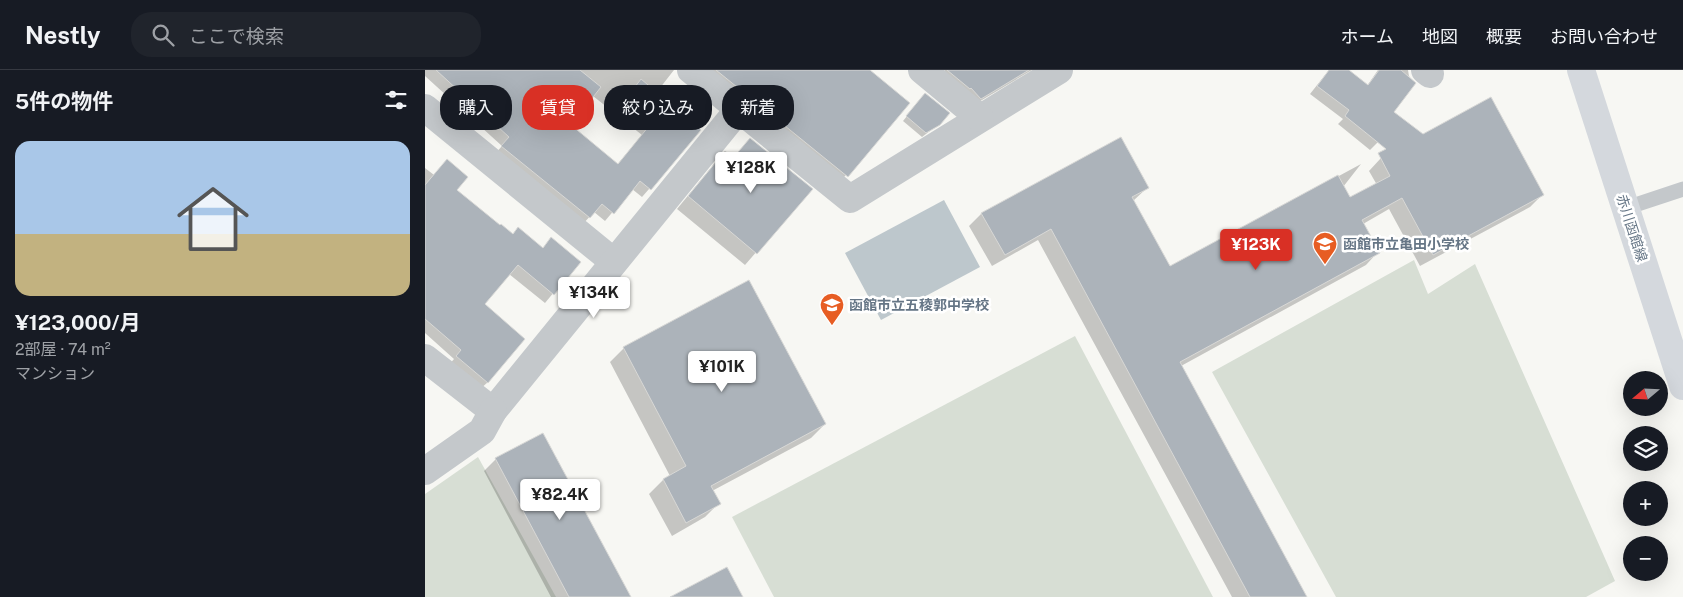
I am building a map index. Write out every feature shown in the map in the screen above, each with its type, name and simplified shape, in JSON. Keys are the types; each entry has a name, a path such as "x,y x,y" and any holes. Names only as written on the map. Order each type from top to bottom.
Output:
{"main road":[{"name":"赤川函館線","path":"1581,70 1625,208 1678,354 1683,386"}],"street":[{"path":"691,70 722,95"},
{"path":"922,70 980,118"},
{"path":"765,130 850,199 1059,70"},
{"path":"425,108 614,262"},
{"path":"425,471 482,431 493,411 722,130"},
{"path":"425,358 493,411"}],"lane":[{"path":"1625,208 1683,189"}],"shaded area":[{"path":"944,200 980,267 881,320 845,253"},
{"path":"1414,260 1428,294 1475,264 1615,581 1586,597 1336,597 1212,372"},
{"path":"1075,336 1213,597 774,597 732,517"},
{"path":"478,457 556,597 425,597 425,494"}],"building":[{"path":"436,70 580,70 601,87 594,96 594,85 522,85 522,130 577,130 618,164 646,130 701,130 651,190 640,181 614,214 602,204 590,218 501,146 509,137 501,130 512,130 512,85 452,85"},
{"path":"716,70 870,70 910,103 848,177 790,130 794,130 794,85 735,85"},
{"path":"947,70 1029,70 981,99 971,88"},
{"path":"1329,70 1349,70 1368,85 1379,70 1401,70 1416,83 1394,112 1423,134 1491,97 1544,195 1433,255 1402,198 1362,220 1380,253 1180,362 1307,597 1250,597 1051,229 1005,255 981,213 1121,137 1149,188 1132,197 1170,266 1338,175 1350,197 1390,176 1378,153 1386,149 1345,116 1349,110 1317,86"},
{"path":"641,79 648,85 636,85"},
{"path":"925,93 950,113 940,125 926,133 906,116"},
{"path":"750,138 813,189 757,254 688,196 725,151 733,158"},
{"path":"447,159 468,177 457,190 500,225 513,234 518,227 543,248 551,237 581,262 554,295 518,265 485,304 525,339 488,383 456,356 461,350 425,319 425,185"},
{"path":"749,280 826,424 711,486 721,504 686,523 663,479 686,466 623,347"},
{"path":"543,433 631,597 569,597 495,458"},
{"path":"727,567 743,597 670,597"}],"place":[{"name":"函館市立亀田小学校","path":"1325,265"},
{"name":"函館市立五稜郭中学校","path":"832,326"}]}
